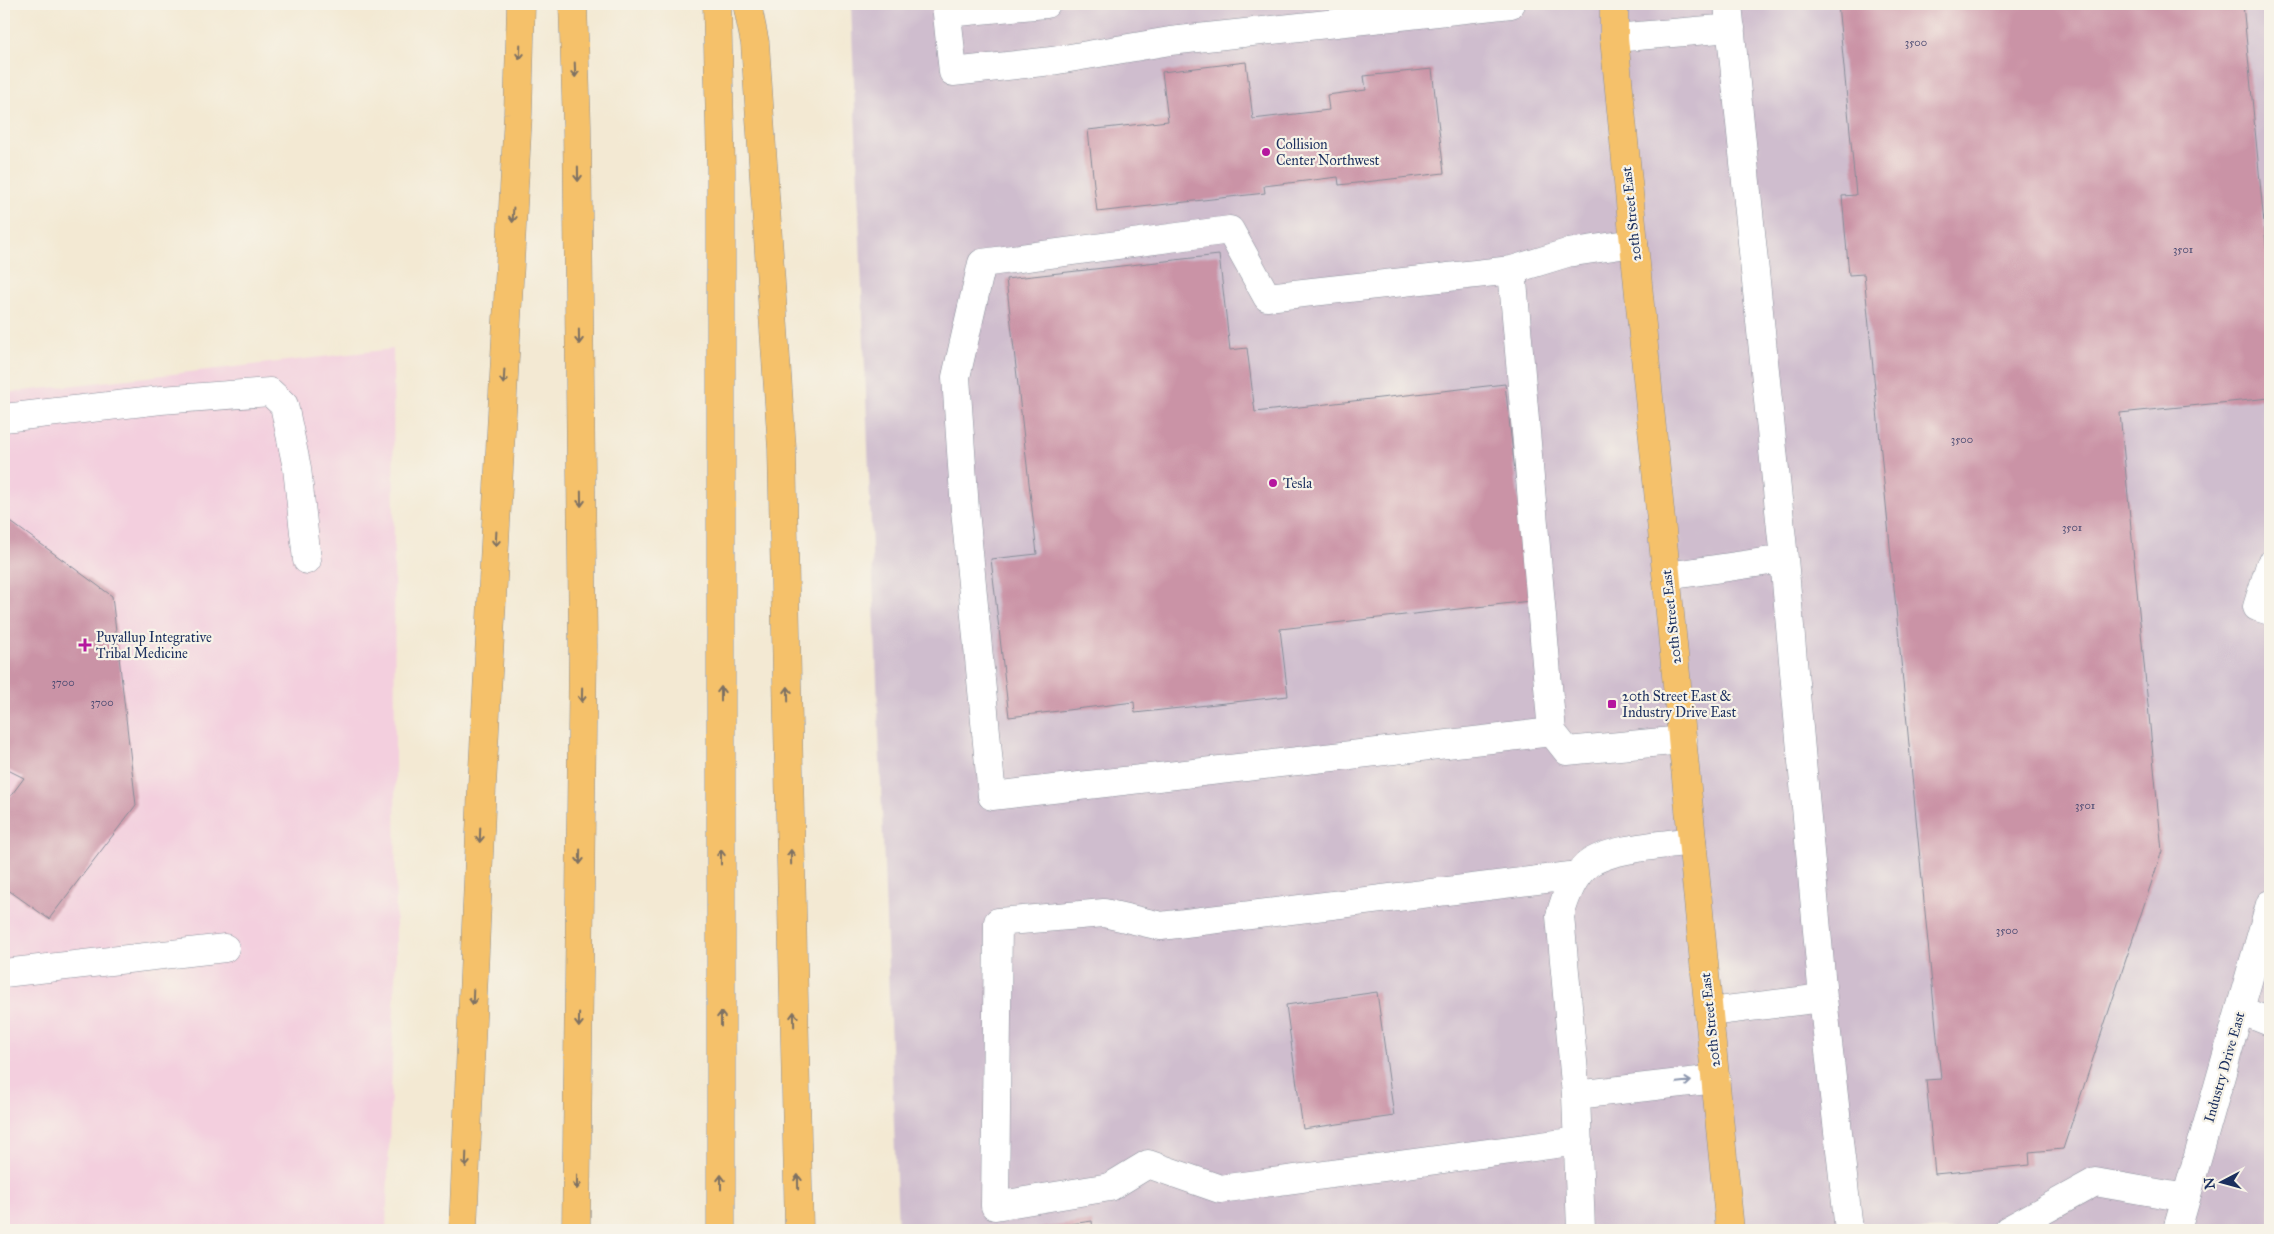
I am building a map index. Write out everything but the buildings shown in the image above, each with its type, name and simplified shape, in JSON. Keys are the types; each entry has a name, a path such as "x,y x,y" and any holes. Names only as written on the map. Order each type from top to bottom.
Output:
{"main road":[{"path":"463,1230 482,796 518,114 521,4"},
{"path":"574,4 583,646 576,1230"},
{"path":"717,4 721,168 721,1230"},
{"path":"747,4 755,43 782,449 799,1230"},
{"name":"20th Street East","path":"1614,4 1614,38 1730,1230"}],"street":[{"path":"1046,4 947,8 953,72 1052,61 1170,41 1497,5"},
{"path":"1614,38 1730,16 1784,559 1823,998 1849,1230"},
{"path":"1552,732 992,796 965,510 956,377 982,263 1230,230 1267,297 1512,270 1567,253 1634,243"},
{"path":"1512,270 1552,732 1566,751 1683,740"},
{"path":"4,418 161,400 270,392 284,405 297,468 307,560"},
{"path":"1667,576 1784,559"},
{"path":"2270,565 2257,607 2270,611"},
{"path":"1581,1230 1576,1095 1560,916 1566,896 1578,875 1587,865 1604,856 1692,841"},
{"path":"1578,875 1161,926 1104,913 998,922 995,1206 1110,1187 1148,1164 1220,1189 1578,1141"},
{"name":"Industry Drive East","path":"2177,1230 2270,904"},
{"path":"4,973 225,948"},
{"path":"1709,1012 1823,998"},
{"path":"2240,1010 2270,1022"},
{"path":"1576,1095 1716,1079"},
{"path":"2008,1230 2095,1182 2186,1198"}],"shaded area":[{"path":"851,4 2270,4 2270,1230 898,1230"},
{"path":"393,349 396,953 386,1230 4,1230 4,393"}],"place":[{"name":"Collision Center Northwest","path":"1266,152"},
{"name":"Tesla","path":"1273,483"},
{"name":"Puyallup Integrative Tribal Medicine","path":"85,645"},
{"name":"20th Street East & Industry Drive East","path":"1612,704"}]}
